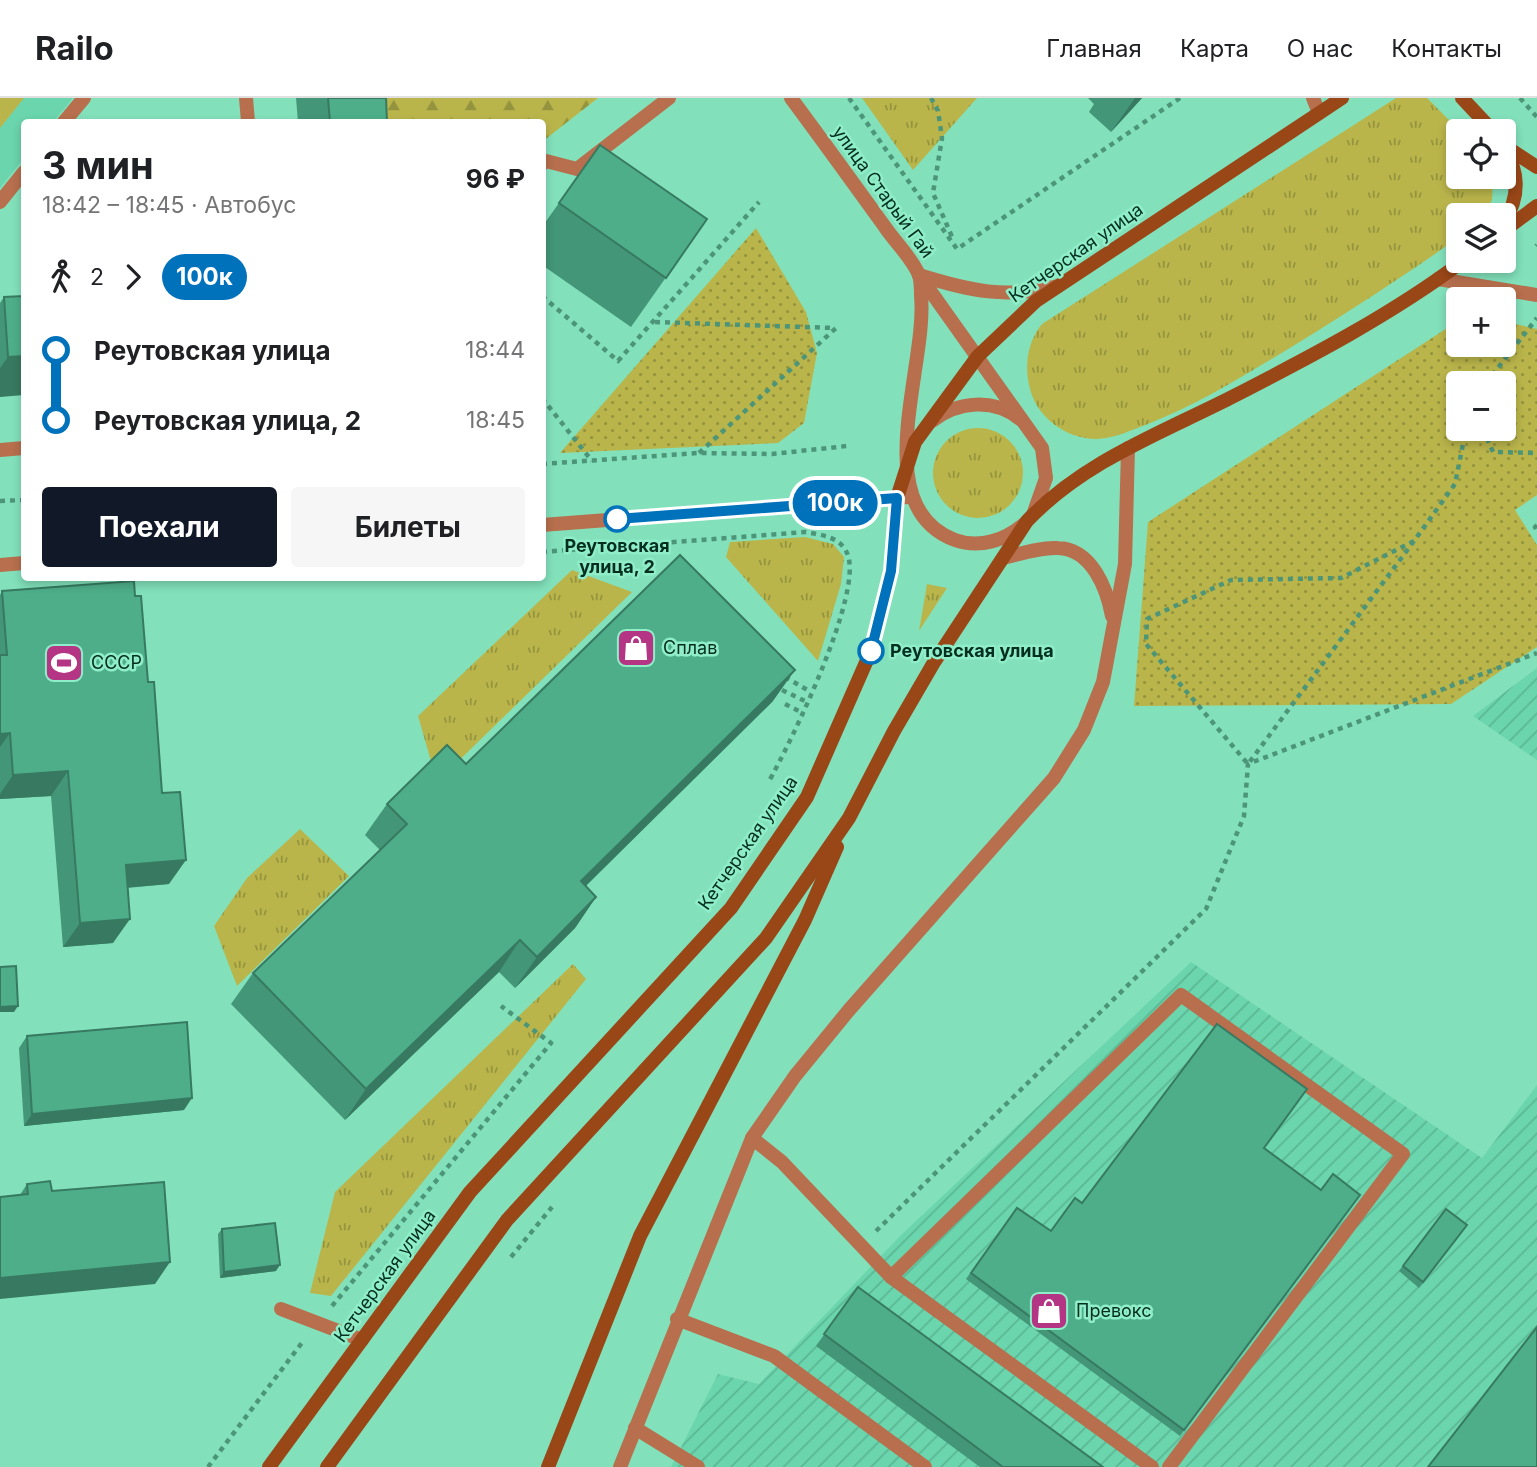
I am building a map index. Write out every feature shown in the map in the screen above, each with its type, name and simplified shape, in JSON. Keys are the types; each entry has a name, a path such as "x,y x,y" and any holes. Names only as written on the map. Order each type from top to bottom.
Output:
{"main road":[{"name":"Кетчерская улица","path":"269,1467 470,1192 731,908 807,797 871,651 891,571 908,461 915,442 978,356 1011,322 1060,285 1342,98"},
{"path":"1462,98 1482,119"},
{"path":"1516,155 1537,167"},
{"path":"1512,203 1517,190 1516,181"},
{"path":"1516,221 1537,206"},
{"path":"548,1467 640,1236 805,920 849,818 900,719 1027,521 1074,479 1128,448 1381,317 1446,273"},
{"path":"327,1467 507,1220 766,938 849,818"}],"street":[{"path":"66,119 84,98"},
{"path":"246,98 248,119"},
{"path":"546,161 577,169 669,98"},
{"name":"улица Старый Гай","path":"792,98 1035,435 1046,463 1046,478 1039,505 1027,521"},
{"path":"1313,98 1319,113"},
{"path":"0,202 21,176"},
{"path":"919,275 960,288 1004,294 1026,294 1060,285"},
{"name":"улица Старый Гай","path":"908,461 911,400 922,330 919,275"},
{"path":"1438,279 1537,295"},
{"path":"925,427 943,413 958,407 988,405 1015,415 1035,435"},
{"path":"0,450 21,447"},
{"path":"620,1467 677,1319 752,1138 795,1076 849,1010 1054,778 1078,741 1103,682 1125,564 1128,448"},
{"path":"546,525 904,498 940,533 957,541 993,541 1011,534 1027,521"},
{"path":"1003,558 1058,548 1071,551 1087,561 1101,579 1114,624"},
{"path":"0,565 21,563"},
{"path":"891,1277 1181,995 1403,1154 1169,1467"},
{"path":"752,1138 782,1162 891,1277 1152,1467"},
{"path":"281,1309 362,1340"},
{"path":"677,1319 774,1356 925,1467"},
{"path":"635,1428 698,1467"}],"path":[{"path":"849,98 957,249"},
{"path":"931,98 937,111 942,138 933,193 957,249"},
{"path":"957,249 1180,98"},
{"path":"1520,98 1537,117"},
{"path":"546,299 618,361 759,202"},
{"path":"1495,371 1537,318"},
{"path":"654,321 836,328 698,453"},
{"path":"546,403 592,461"},
{"path":"861,1246 1206,909 1244,816 1248,764 1455,484 1464,441"},
{"path":"1488,441 1493,452 1537,453"},
{"path":"546,464 698,453 772,454 847,446"},
{"path":"0,501 21,500"},
{"path":"1537,525 1537,531"},
{"path":"546,552 806,532 835,539 849,556 849,585 819,677 768,783"},
{"path":"1248,764 1146,645 1147,619 1231,580 1341,578 1413,541"},
{"path":"1248,764 1537,653"},
{"path":"777,673 811,692"},
{"path":"782,690 807,702"},
{"path":"785,704 803,713"},
{"path":"208,1467 318,1322 551,1043 501,1006"},
{"path":"508,1260 561,1197"}],"shaded area":[{"path":"0,98 73,98 56,119 21,119 21,162 0,188"},
{"path":"1537,668 1537,760 1473,716"},
{"path":"1191,962 1482,1158 1537,1085 1537,1467 671,1467 718,1374 759,1384 900,1236"}],"green space":[{"path":"0,98 24,98 0,128"},
{"path":"358,98 598,98 546,139 546,119 359,119"},
{"path":"862,98 977,98 913,170"},
{"path":"1396,98 1427,98 1448,119 1446,189 1493,189 1490,203 1446,203 1446,246 1390,284 1213,393 1165,417 1111,437 1098,439 1076,436 1055,425 1039,409 1030,389 1027,372 1030,347 1042,324"},
{"path":"756,228 806,312 817,353 804,423 778,443 560,453"},
{"path":"1516,324 1537,329 1537,495 1515,510 1537,545 1537,647 1451,704 1134,706 1148,522 1446,329 1446,357 1516,357"},
{"path":"978,428 995,431 1010,441 1020,456 1023,473 1020,490 1010,505 995,515 978,518 961,515 946,505 936,490 933,473 936,456 946,441 961,431"},
{"path":"805,537 833,544 844,557 841,584 818,661 726,557 730,542"},
{"path":"572,570 632,592 437,782 418,716"},
{"path":"927,584 947,588 919,631"},
{"path":"300,829 349,876 237,986 214,926 247,878"},
{"path":"573,964 586,979 331,1296 310,1293 335,1192"}],"building":[{"path":"328,98 386,98 387,119 330,119"},
{"path":"600,145 707,219 666,278 559,203"},
{"path":"21,296 21,356 8,357 4,297"},
{"path":"680,555 795,670 581,881 596,897 537,957 520,940 366,1089 253,973 407,824 387,804 447,745 466,764"},
{"path":"134,581 135,596 141,596 148,682 154,682 162,793 180,792 186,860 126,865 130,919 80,923 68,771 13,775 10,733 0,734 0,655 7,655 2,591"},
{"path":"16,966 18,1006 0,1007 0,967"},
{"path":"187,1022 192,1098 32,1114 27,1036"},
{"path":"1217,1024 1307,1089 1264,1148 1321,1190 1333,1174 1360,1195 1184,1430 971,1273 1017,1208 1051,1231 1075,1198 1082,1203"},
{"path":"50,1181 52,1191 164,1182 170,1262 0,1278 0,1197 28,1194 27,1184"},
{"path":"1446,1209 1467,1225 1423,1282 1403,1266"},
{"path":"275,1223 280,1265 224,1272 222,1229"},
{"path":"858,1287 1103,1467 1003,1467 824,1334"},
{"path":"1537,1327 1537,1467 1428,1467"}],"bus line":[{"name":"100к","path":"617,519 897,498 891,571 871,651"}],"place":[{"name":"Реутовская улица, 2","path":"617,519"},
{"name":"Сплав","path":"636,648"},
{"name":"Реутовская улица","path":"871,651"},
{"name":"СССР","path":"64,663"},
{"name":"Превокс","path":"1049,1311"}]}
